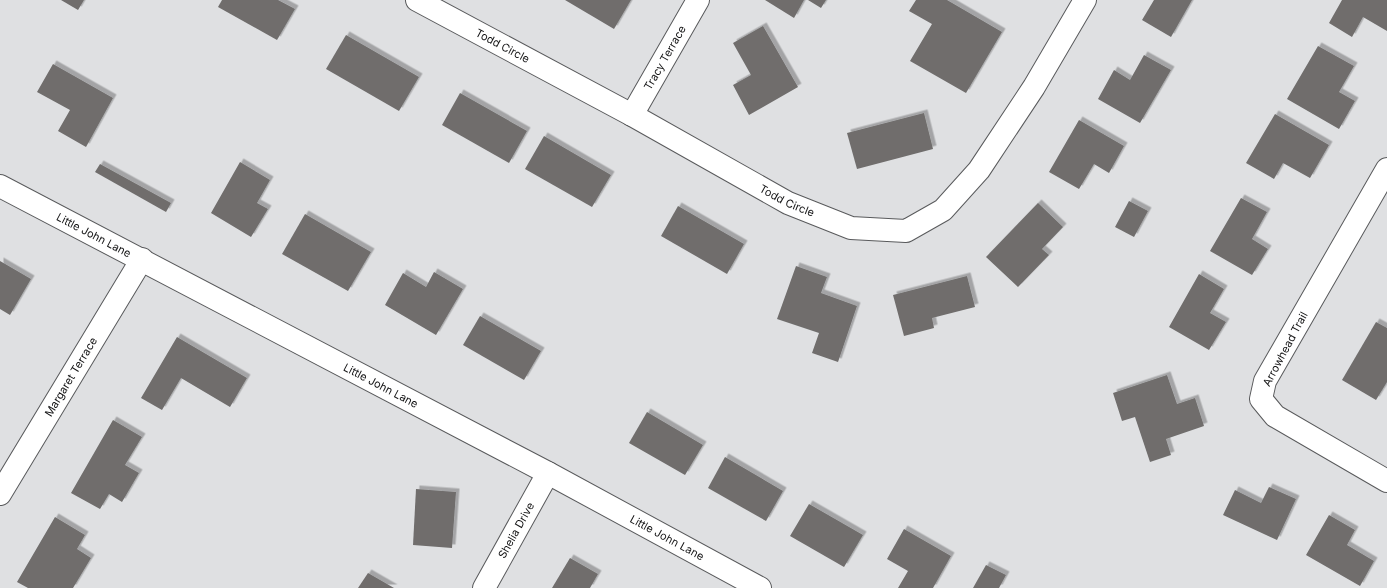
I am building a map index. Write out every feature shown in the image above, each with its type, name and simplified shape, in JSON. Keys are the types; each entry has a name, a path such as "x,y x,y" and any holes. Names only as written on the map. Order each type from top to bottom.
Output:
{"street":[{"name":"Todd Circle","path":"417,0 632,115 788,203 851,228 906,231 943,210 979,170 1034,87 1085,0"},
{"name":"Tracy Terrace","path":"632,115 698,0"},
{"name":"Arrowhead Trail","path":"1387,168 1265,381 1261,400 1275,416 1387,481"},
{"name":"Little John Lane","path":"0,186 142,259 548,473 760,588"},
{"name":"Margaret Terrace","path":"0,494 142,259"},
{"name":"Shelia Drive","path":"484,588 548,473"}],"building":[{"path":"61,0 84,0 78,10"},
{"path":"222,0 278,0 295,9 277,40 218,7"},
{"path":"565,0 631,0 614,29"},
{"path":"765,0 804,0 794,18"},
{"path":"808,0 826,0 821,8"},
{"path":"916,0 947,0 1002,32 966,93 910,61 932,24 909,11"},
{"path":"1154,0 1192,0 1171,37 1142,20"},
{"path":"1342,0 1387,0 1387,31 1363,17 1352,37 1329,23"},
{"path":"763,26 798,87 749,115 733,85 751,75 733,43"},
{"path":"346,35 419,77 399,111 326,69"},
{"path":"1318,46 1354,66 1339,92 1355,101 1339,129 1287,99"},
{"path":"1144,55 1171,70 1140,123 1098,99 1114,70 1130,80"},
{"path":"53,64 113,98 86,147 58,131 70,110 37,92"},
{"path":"460,93 527,131 509,163 442,125"},
{"path":"924,113 933,149 857,169 847,133"},
{"path":"1275,114 1329,145 1310,178 1283,163 1274,179 1246,163"},
{"path":"1079,120 1124,146 1109,173 1094,164 1079,189 1049,172"},
{"path":"544,136 611,175 592,207 525,169"},
{"path":"240,162 270,180 257,203 268,209 251,237 211,213"},
{"path":"100,164 171,203 166,212 95,172"},
{"path":"1241,198 1267,212 1252,239 1268,249 1252,275 1210,251"},
{"path":"1129,201 1148,211 1134,237 1115,227"},
{"path":"1038,203 1063,227 1042,249 1049,255 1018,287 986,257"},
{"path":"678,206 744,244 727,274 661,236"},
{"path":"305,214 371,252 348,291 282,254"},
{"path":"0,261 31,279 10,315 0,309"},
{"path":"796,266 827,277 821,293 857,306 838,362 812,353 819,333 777,319"},
{"path":"434,272 463,289 436,335 385,305 403,273 426,287"},
{"path":"1199,274 1224,289 1210,313 1226,322 1209,350 1169,327"},
{"path":"967,276 975,307 932,318 934,328 904,336 893,295"},
{"path":"480,316 541,351 524,380 463,345"},
{"path":"1376,322 1387,328 1387,382 1376,400 1342,380"},
{"path":"177,337 247,378 230,407 181,378 162,410 141,398"},
{"path":"1167,375 1177,404 1195,398 1204,426 1166,439 1171,455 1150,462 1135,417 1122,421 1113,393"},
{"path":"647,412 703,445 685,475 629,443"},
{"path":"113,420 142,437 125,465 139,473 122,502 109,494 100,509 71,493"},
{"path":"725,457 783,491 766,521 708,488"},
{"path":"1269,487 1296,499 1277,540 1223,515 1235,490 1261,503"},
{"path":"416,489 456,492 452,548 413,545"},
{"path":"809,504 863,535 844,567 790,536"},
{"path":"1329,515 1355,530 1347,545 1374,561 1360,586 1306,555"},
{"path":"55,517 85,535 77,549 91,558 73,588 28,588 17,582"},
{"path":"904,529 951,556 933,588 898,588 908,571 887,559"},
{"path":"570,558 598,574 590,588 552,588"},
{"path":"986,565 1006,575 999,588 973,588"},
{"path":"368,573 394,588 358,588"}]}
